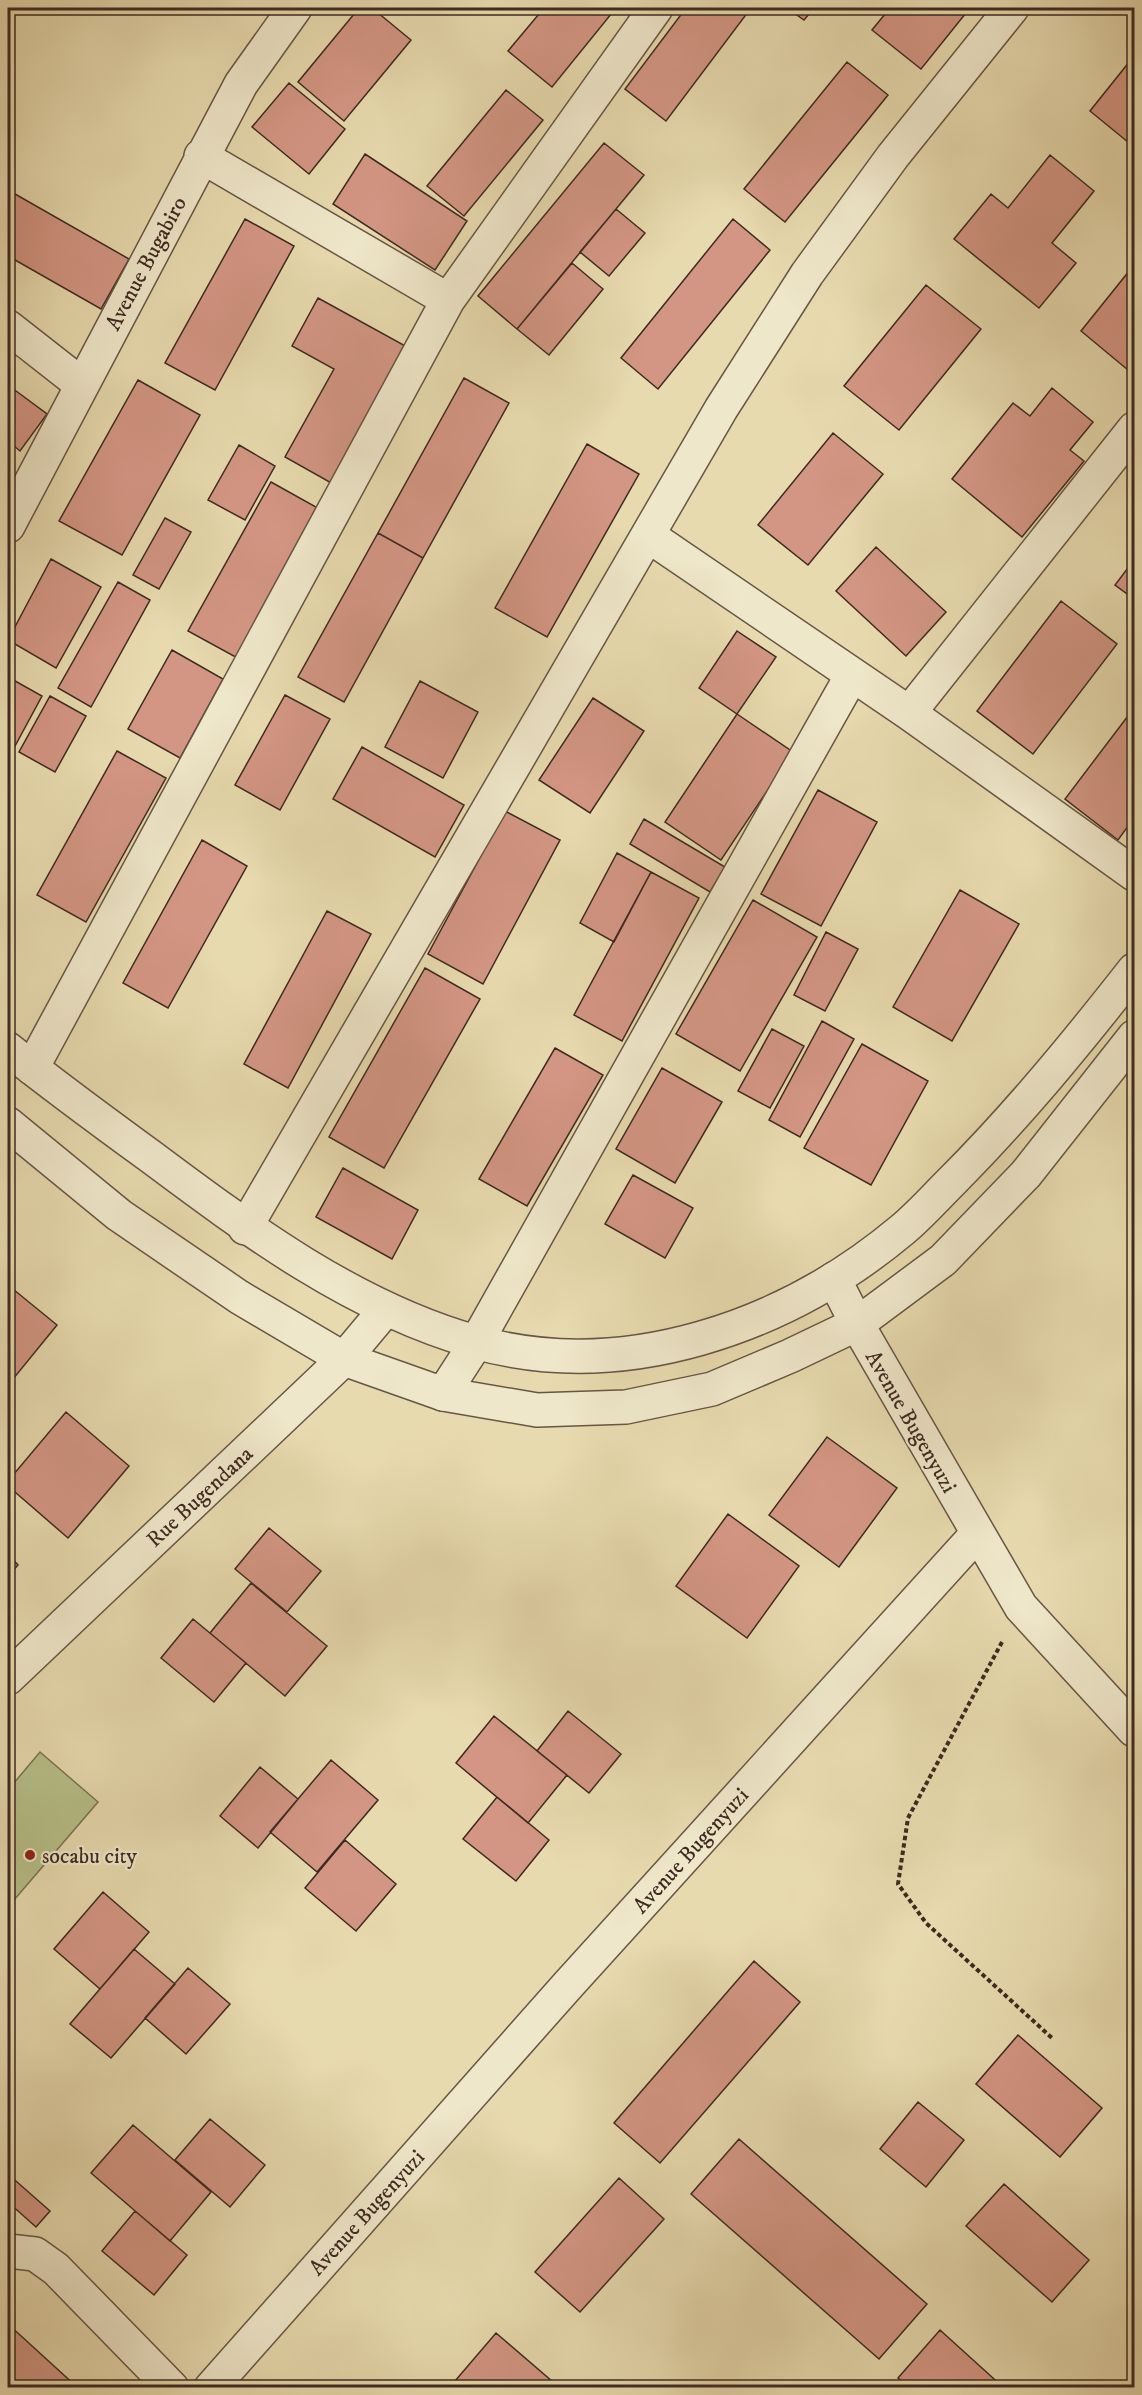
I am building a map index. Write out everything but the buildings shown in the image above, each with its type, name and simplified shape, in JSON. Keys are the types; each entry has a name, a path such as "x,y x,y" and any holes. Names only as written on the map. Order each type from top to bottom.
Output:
{"street":[{"name":"Avenue Bugabiro","path":"8,526 201,156 241,84 295,8"},
{"path":"656,8 448,300 20,1059 245,1228 385,1310 476,1342 560,1357 643,1353 706,1337 771,1313 834,1279 903,1230 992,1141 1073,1048 1134,970"},
{"path":"245,1228 722,409 807,274 893,156 1012,8"},
{"path":"201,156 448,300"},
{"path":"8,327 82,385"},
{"path":"909,713 1134,429"},
{"path":"649,536 909,713 1134,874"},
{"path":"443,1394 476,1342 852,675"},
{"path":"8,1124 119,1215 239,1297 345,1359 443,1394 537,1410 626,1407 712,1389 857,1324 943,1260 1026,1173 1134,1037"},
{"name":"Avenue Bugenyuzi","path":"211,2388 568,1985 978,1533 857,1324 834,1279"},
{"name":"Rue Bugendana","path":"8,1678 345,1359 385,1310"},
{"path":"978,1533 1021,1607 1134,1730"},
{"path":"8,2251 35,2254 56,2269 172,2388"}],"path":[{"path":"1021,1607 908,1818 898,1884 926,1923 1052,2038"}],"green space":[{"name":"socabu city","path":"40,1752 98,1802 8,1907 8,1790"}],"place":[{"name":"socabu city","path":"30,1855"}]}
